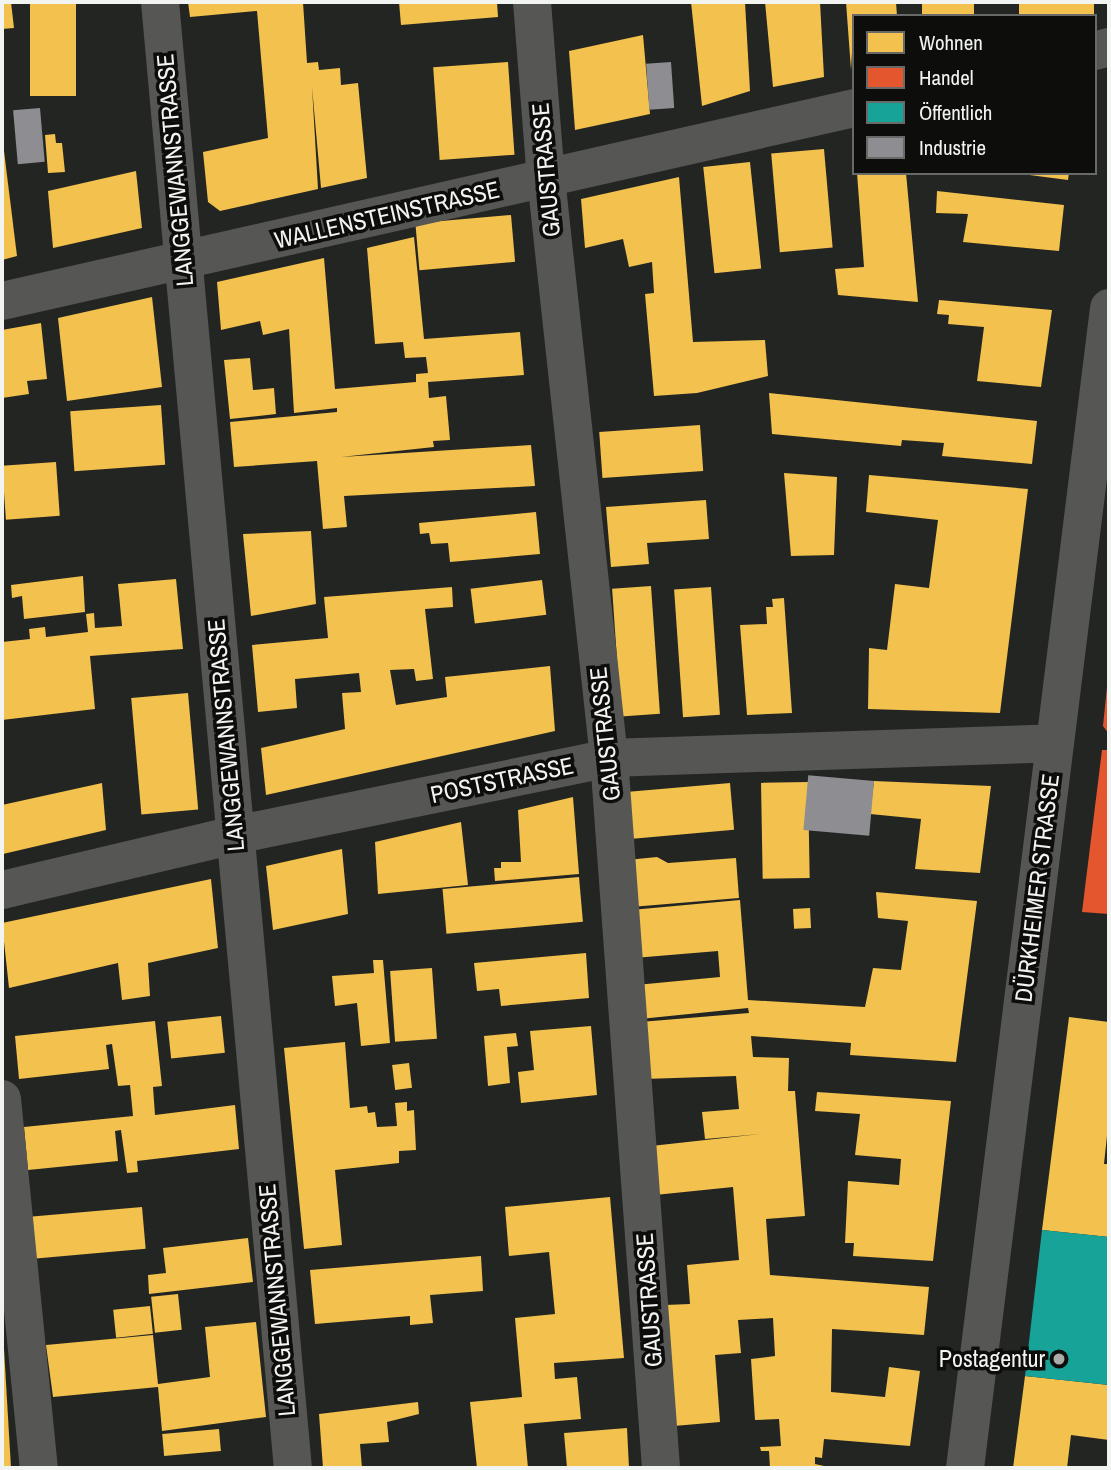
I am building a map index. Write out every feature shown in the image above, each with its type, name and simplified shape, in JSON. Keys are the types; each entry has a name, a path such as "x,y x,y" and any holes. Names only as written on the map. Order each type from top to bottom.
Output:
{"street":[{"name":"LANGGEWANNSTRASSE","path":"160,2 293,1468"},
{"name":"GAUSTRASSE","path":"532,2 546,178 609,758 661,1468"},
{"name":"WALLENSTEINSTRASSE","path":"2,301 852,108"},
{"name":"DÜRKHEIMER STRASSE","path":"965,1468 1109,307"},
{"name":"POSTSTRASSE","path":"2,890 235,835 609,758 1055,743"},
{"path":"2,1099 39,1468"}],"building: Wohnen":[{"path":"2,2 11,2 14,28 2,29"},
{"path":"30,2 76,2 76,96 30,96"},
{"path":"188,2 303,2 307,63 318,62 319,70 340,68 341,85 358,83 367,178 321,188 312,87 318,189 220,211 208,202 203,152 268,138 257,11 190,17"},
{"path":"399,2 497,2 498,17 401,25"},
{"path":"691,2 745,2 750,91 702,106"},
{"path":"765,2 820,2 824,77 773,87"},
{"path":"846,2 896,2 897,14 852,14 851,70"},
{"path":"922,2 974,2 974,14 922,14"},
{"path":"1019,2 1094,2 1094,14 1019,14"},
{"path":"643,35 650,114 575,130 569,51"},
{"path":"508,62 514,155 440,160 433,67"},
{"path":"55,134 56,143 62,143 65,172 48,173 45,135"},
{"path":"2,135 17,256 2,260"},
{"path":"824,149 833,248 780,252 771,154"},
{"path":"750,162 761,268 714,273 703,167"},
{"path":"136,171 142,228 53,248 48,191"},
{"path":"857,175 906,175 918,302 838,295 835,269 864,267"},
{"path":"1030,175 1069,175 1068,180"},
{"path":"679,177 693,342 765,340 768,376 697,393 654,396 645,294 654,293 652,262 629,267 623,239 585,248 581,199"},
{"path":"937,191 1064,205 1059,251 963,242 968,214 936,213"},
{"path":"511,215 515,262 419,270 415,223"},
{"path":"414,237 424,339 520,332 524,375 428,382 429,398 446,396 450,440 433,441 434,447 341,457 531,445 535,486 344,496 347,527 323,529 317,461 234,467 230,422 337,412 337,408 294,413 289,329 263,335 260,321 221,330 217,282 324,258 335,389 416,382 416,374 428,373 426,357 405,358 403,342 375,344 367,248"},
{"path":"152,297 162,387 67,401 58,318"},
{"path":"939,300 1052,310 1041,387 977,381 984,327 948,324 949,315 937,314"},
{"path":"41,323 47,379 27,381 29,394 2,398 2,330"},
{"path":"250,358 253,390 274,388 276,414 230,419 224,360"},
{"path":"769,393 1037,421 1032,464 942,456 944,443 902,440 901,446 772,434"},
{"path":"161,405 165,465 74,471 70,411"},
{"path":"700,425 703,471 602,478 599,432"},
{"path":"56,462 60,516 6,520 2,466"},
{"path":"784,473 837,477 834,555 791,556"},
{"path":"869,475 1028,489 1000,713 868,709 869,648 887,650 895,584 929,588 938,520 866,512"},
{"path":"706,500 709,539 647,543 649,564 611,567 606,507"},
{"path":"536,512 540,554 450,562 448,543 431,544 429,533 420,534 419,523"},
{"path":"311,531 316,604 251,616 243,534"},
{"path":"83,576 85,612 24,619 22,596 12,598 11,585"},
{"path":"176,579 183,649 90,656 95,709 2,720 2,642 30,639 29,629 45,627 46,637 88,632 86,614 94,613 95,628 122,626 118,584"},
{"path":"542,580 546,615 475,624 471,589"},
{"path":"651,586 660,714 621,716 612,589"},
{"path":"452,587 453,607 425,609 433,679 416,681 414,669 390,670 396,705 447,697 445,677 550,666 555,731 266,795 261,748 345,729 342,693 361,692 359,673 295,679 297,708 258,712 252,645 328,638 324,597"},
{"path":"711,587 720,715 683,717 674,590"},
{"path":"784,598 792,713 747,715 740,625 767,624 766,607 773,607 772,599"},
{"path":"188,693 198,810 141,815 131,698"},
{"path":"874,781 991,786 980,873 915,869 921,819 870,814"},
{"path":"808,782 810,878 763,879 761,783"},
{"path":"102,783 106,830 3,854 2,805"},
{"path":"730,783 734,830 625,839 620,793"},
{"path":"573,797 579,874 495,881 494,868 501,868 501,862 521,862 518,810"},
{"path":"461,822 468,885 378,894 375,842"},
{"path":"342,849 348,914 273,930 266,866"},
{"path":"657,857 668,863 736,858 739,898 631,907 627,860"},
{"path":"579,877 583,922 446,934 443,889"},
{"path":"211,879 218,948 148,963 150,996 122,1000 118,963 9,988 2,923"},
{"path":"876,892 977,901 956,1062 850,1055 851,1043 751,1036 753,1057 789,1058 788,1091 795,1091 805,1216 766,1219 770,1275 929,1287 924,1335 832,1329 831,1392 885,1397 889,1367 920,1371 910,1446 824,1439 822,1458 815,1457 815,1464 833,1468 770,1468 769,1451 761,1451 760,1447 781,1446 779,1419 755,1420 751,1359 775,1356 773,1318 738,1320 741,1353 715,1355 720,1422 674,1426 665,1305 690,1304 687,1265 739,1260 733,1187 655,1195 651,1146 760,1134 705,1139 702,1112 739,1109 736,1076 644,1079 640,1022 749,1013 748,1008 640,1019 636,985 720,977 718,951 634,958 631,910 740,900 748,1000 865,1007 873,968 901,970 908,921 878,918"},
{"path":"810,908 811,928 794,929 793,909"},
{"path":"586,953 589,998 501,1006 499,989 477,991 474,963"},
{"path":"373,960 383,960 390,1043 361,1046 357,1003 335,1006 332,976 374,973"},
{"path":"432,968 437,1039 395,1042 390,971"},
{"path":"221,1016 225,1053 171,1058 167,1022"},
{"path":"1069,1017 1109,1022 1109,1117 1104,1164 1109,1164 1109,1237 1042,1230"},
{"path":"155,1021 162,1086 153,1087 155,1115 235,1105 239,1149 137,1161 138,1172 127,1173 121,1130 115,1131 118,1161 28,1170 24,1127 133,1116 130,1085 118,1086 112,1044 106,1045 109,1069 19,1079 15,1036"},
{"path":"591,1026 597,1095 521,1103 518,1072 534,1070 530,1031"},
{"path":"516,1033 518,1046 507,1047 510,1083 488,1086 484,1036"},
{"path":"345,1042 350,1108 367,1106 368,1113 375,1112 377,1127 397,1126 395,1103 407,1102 407,1111 414,1110 416,1150 399,1151 399,1163 335,1170 342,1245 304,1249 284,1048"},
{"path":"409,1063 412,1088 395,1090 392,1065"},
{"path":"817,1092 951,1101 933,1261 853,1256 854,1243 845,1243 848,1181 899,1185 901,1159 855,1155 860,1114 815,1111"},
{"path":"610,1197 624,1358 554,1363 555,1379 577,1377 581,1419 524,1424 528,1468 477,1468 470,1402 522,1397 515,1318 555,1314 549,1252 509,1256 505,1207"},
{"path":"142,1207 146,1249 36,1258 32,1217"},
{"path":"248,1238 253,1282 149,1294 148,1275 166,1273 163,1248"},
{"path":"481,1256 483,1291 430,1295 433,1323 410,1325 410,1316 315,1324 310,1270"},
{"path":"178,1294 182,1330 155,1333 151,1297"},
{"path":"150,1306 153,1334 116,1338 113,1310"},
{"path":"256,1322 266,1417 162,1431 158,1387 53,1397 46,1345 153,1335 158,1384 210,1377 205,1327"},
{"path":"4,1349 11,1468 2,1468"},
{"path":"1025,1376 1109,1385 1109,1440 1071,1435 1067,1468 1013,1468"},
{"path":"418,1402 419,1414 387,1422 389,1442 360,1444 362,1468 323,1468 319,1414"},
{"path":"627,1428 629,1468 567,1468 564,1433"},
{"path":"219,1429 221,1451 164,1456 162,1434"}],"building: Handel":[{"path":"1107,687 1109,688 1109,734 1103,726"},
{"path":"1102,750 1109,750 1109,914 1082,912"}],"building: Öffentlich":[{"path":"1042,1230 1109,1237 1109,1385 1025,1376"}],"building: Industrie":[{"path":"671,62 674,108 649,110 646,64"},
{"path":"40,108 45,162 18,164 13,110"},
{"path":"808,775 874,781 869,836 803,830"}],"place":[{"name":"Postagentur","path":"1059,1359"}]}
